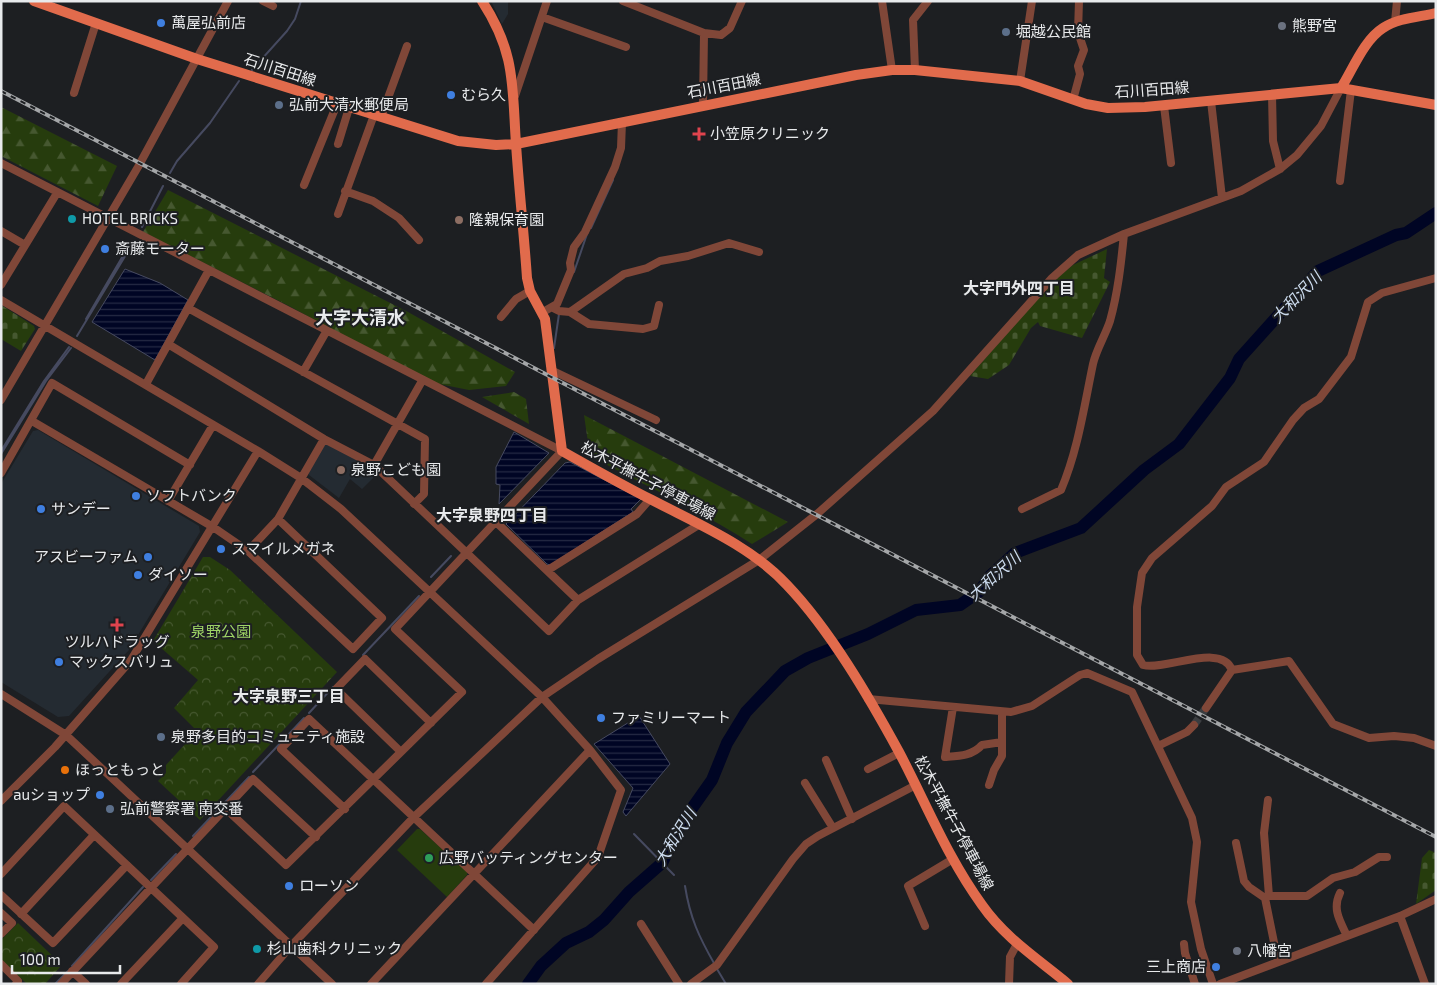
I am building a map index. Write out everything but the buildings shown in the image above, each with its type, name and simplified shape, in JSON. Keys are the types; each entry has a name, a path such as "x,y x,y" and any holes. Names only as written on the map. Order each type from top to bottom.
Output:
{"main road":[{"name":"石川百田線","path":"34,1 96,24 349,108 458,142 496,146 516,144 856,75 892,70 915,70 1020,80 1072,100 1108,108 1164,106 1346,89 1436,105"},
{"name":"松木平撫牛子停車場線","path":"482,1 500,30 505,43 514,98 516,144 530,291 543,312 562,451 700,524 759,560 787,584 819,623 856,679 900,753 914,786 953,859 982,906 1017,944 1068,984"},
{"path":"1346,89 1370,42 1384,27 1395,22 1436,13"}],"street":[{"path":"1,400 108,218 228,1"},
{"path":"263,1 273,6"},
{"path":"514,98 547,1"},
{"path":"629,2 704,33 720,35 730,28 742,1"},
{"path":"882,1 892,70"},
{"path":"915,70 914,20 928,1"},
{"path":"1020,80 1032,1"},
{"path":"1072,100 1080,74 1078,66 1084,50 1078,32 1079,1"},
{"path":"1395,22 1396,1"},
{"path":"542,18 626,47"},
{"path":"74,93 96,24"},
{"path":"703,105 704,33"},
{"path":"338,214 345,192 407,46"},
{"path":"258,984 291,946 414,818 542,696 598,659 759,560 817,514 921,423 1064,265 1078,255 1124,234 1222,198 1256,184 1280,170 1297,154 1321,126 1346,89"},
{"path":"1340,181 1346,89"},
{"path":"1272,95 1273,141 1280,170"},
{"path":"1212,101 1222,198"},
{"path":"304,185 306,172 337,104"},
{"path":"1164,106 1171,163"},
{"path":"338,144 349,108"},
{"path":"543,312 553,308 571,270 570,263 574,247 585,232 615,167 621,148 622,122"},
{"path":"1,163 326,332 562,451 394,629 462,692 316,838 286,865 225,808"},
{"path":"345,192 373,202 392,214 407,225 419,240"},
{"path":"1,285 57,193"},
{"path":"1,231 25,244"},
{"path":"1022,508 1061,490 1069,472 1083,422 1094,362 1109,323 1120,283 1124,234"},
{"path":"570,312 624,274 647,268 660,261 688,256 729,243 759,252"},
{"path":"146,384 209,270"},
{"path":"1232,670 1230,665 1224,660 1203,657 1152,667 1143,665 1137,654 1136,621 1142,573 1152,558 1212,506 1226,487 1264,462 1293,420 1304,408 1319,399 1351,357 1368,302 1382,293 1436,278"},
{"path":"501,317 516,299 530,291"},
{"path":"1,300 146,384 301,478 340,509 542,696 590,750 622,790 598,857 486,984"},
{"path":"553,308 559,311 570,312 589,324 644,329 654,326 659,305"},
{"path":"188,308 425,439 424,494 414,504"},
{"path":"303,372 326,332"},
{"path":"168,344 324,439 374,465 549,631 578,600 700,524"},
{"path":"551,370 656,420"},
{"path":"374,465 422,381"},
{"path":"1,472 32,421 52,383 190,465"},
{"path":"32,421 213,528 248,551 353,649 382,618 278,518"},
{"path":"168,501 213,425"},
{"path":"248,551 278,518 324,439"},
{"path":"1,801 66,735 131,660 213,528 258,451"},
{"path":"548,570 638,514 650,499"},
{"path":"496,522 578,600"},
{"path":"401,752 336,689 365,659 431,723"},
{"path":"1206,708 1232,670 1289,661 1333,724 1369,738 1407,737 1436,746"},
{"path":"868,699 1002,712 1027,708 1080,675 1092,674 1132,692 1192,818 1197,842 1190,902 1201,949 1213,984"},
{"path":"1,694 66,735 332,984"},
{"path":"953,707 945,757 961,756 975,752 982,745 1002,742"},
{"path":"989,784 1002,756 1002,712"},
{"path":"345,809 281,749 309,719 534,930"},
{"path":"1158,746 1187,732 1194,724"},
{"path":"371,984 590,750"},
{"path":"868,769 900,753"},
{"path":"826,760 852,819"},
{"path":"61,984 253,779 316,838"},
{"path":"805,784 833,828"},
{"path":"691,984 716,966 793,859 806,844 914,786"},
{"path":"1268,800 1264,833 1267,897 1278,962"},
{"path":"1,874 64,806 126,866 214,946 180,984"},
{"path":"21,914 94,835"},
{"path":"1236,843 1244,881 1248,887 1267,897 1306,896 1332,878 1355,872 1379,857 1387,857"},
{"path":"925,926 917,917 908,886 953,859"},
{"path":"1,895 53,943 126,866"},
{"path":"1340,893 1335,903 1346,936"},
{"path":"1220,984 1400,916 1436,899"},
{"path":"1,913 12,923 1,934"},
{"path":"1400,916 1425,984"},
{"path":"121,984 183,918"},
{"path":"641,924 679,984"},
{"path":"1009,984 1010,957 1017,944"},
{"path":"1184,944 1184,953 1195,984"},
{"path":"1,964 18,981 16,984"},
{"path":"72,971 86,984"}],"shaded area":[{"path":"491,1 508,1 508,14 502,24"},
{"path":"38,430 199,526 200,532 129,650 69,716 58,717 1,682 1,484 33,431"},
{"name":"泉野こども園","path":"328,443 377,474 362,489 350,479 339,498 309,475 308,472 325,444"}],"green space":[{"path":"1,107 117,166 98,206 1,156"},
{"path":"168,190 408,312 515,372 506,386 469,390 429,382 291,307 143,232"},
{"path":"1107,249 1104,278 1110,282 1082,338 1040,326 1038,322 1031,328 1009,365 988,379 970,376 1049,285 1073,265"},
{"path":"1,305 34,326 35,329 21,351 1,339"},
{"path":"514,392 526,399 529,424 482,397"},
{"path":"584,415 788,522 752,544 693,509 590,456"},
{"name":"泉野公園","path":"203,557 210,557 230,570 337,672 200,820 158,781 166,773 166,765 197,731 174,708 198,680 153,641"},
{"name":"広野バッティングセンター","path":"417,829 420,829 467,872 467,875 447,897 397,850"},
{"path":"1429,850 1436,853 1436,890 1416,904 1422,858"},
{"path":"18,923 60,963 60,967 45,984 27,984 1,959 1,940"}],"water":[{"path":"125,269 160,283 188,300 155,360 92,322"},
{"path":"514,432 549,453 499,504 500,485 496,484 496,467"},
{"path":"570,462 641,499 631,509 633,512 550,565 506,524 565,463"},
{"path":"639,716 670,764 626,816 623,812 633,788 594,744"}],"waterway":[{"path":"252,70 287,31 295,19 301,1"},
{"path":"170,173 177,161 210,123 239,81"},
{"path":"591,228 613,180"},
{"path":"142,227 163,186"},
{"name":"大和沢川","path":"528,984 541,966 566,943 589,932 604,920 629,892 662,863 681,824 712,780 727,743 746,712 785,671 808,658 868,634 916,610 960,605 980,591 989,577 1015,553 1081,528 1144,470 1179,444 1230,378 1239,359 1318,271 1396,235 1406,233 1436,213"},
{"path":"574,272 587,234"},
{"path":"86,319 131,242"},
{"path":"77,336 133,243"},
{"path":"554,348 559,314"},
{"path":"1,451 44,381 69,347"},
{"path":"1,454 46,381 71,348"},
{"path":"431,577 451,556"},
{"path":"363,655 419,596"},
{"path":"309,713 333,687"},
{"path":"253,772 304,718"},
{"path":"193,836 249,777"},
{"path":"634,834 674,875"},
{"path":"151,880 176,854"},
{"path":"685,886 696,927 715,965"},
{"path":"72,966 143,887"},
{"path":"717,969 726,984"},
{"path":"55,984 68,971"}],"tunnel":[{"path":"1194,725 1206,708"}],"railway":[{"path":"1,91 1436,837"}],"place":[{"name":"萬屋弘前店","path":"161,23"},
{"name":"熊野宮","path":"1282,26"},
{"name":"堀越公民館","path":"1006,32"},
{"name":"むら久","path":"451,95"},
{"name":"弘前大清水郵便局","path":"279,105"},
{"name":"小笠原クリニック","path":"699,134"},
{"name":"HOTEL BRICKS","path":"72,219"},
{"name":"隆親保育園","path":"459,220"},
{"name":"斎藤モーター","path":"105,249"},
{"name":"泉野こども園","path":"341,470"},
{"name":"ソフトバンク","path":"136,496"},
{"name":"サンデー","path":"41,509"},
{"name":"スマイルメガネ","path":"221,549"},
{"name":"アスビーファム","path":"148,557"},
{"name":"ダイソー","path":"138,575"},
{"name":"ツルハドラッグ","path":"117,625"},
{"name":"マックスバリュ","path":"59,662"},
{"name":"ファミリーマート","path":"601,718"},
{"name":"泉野多目的コミュニティ施設","path":"161,737"},
{"name":"ほっともっと","path":"65,770"},
{"name":"auショップ","path":"100,795"},
{"name":"弘前警察署 南交番","path":"110,809"},
{"name":"広野バッティングセンター","path":"429,858"},
{"name":"ローソン","path":"289,886"},
{"name":"杉山歯科クリニック","path":"257,949"},
{"name":"八幡宮","path":"1237,951"},
{"name":"三上商店","path":"1216,967"}],"district":[{"name":"大字門外四丁目","path":"1019,288"},
{"name":"大字大清水","path":"360,318"},
{"name":"大字泉野四丁目","path":"492,515"},
{"name":"大字泉野三丁目","path":"289,696"}]}
